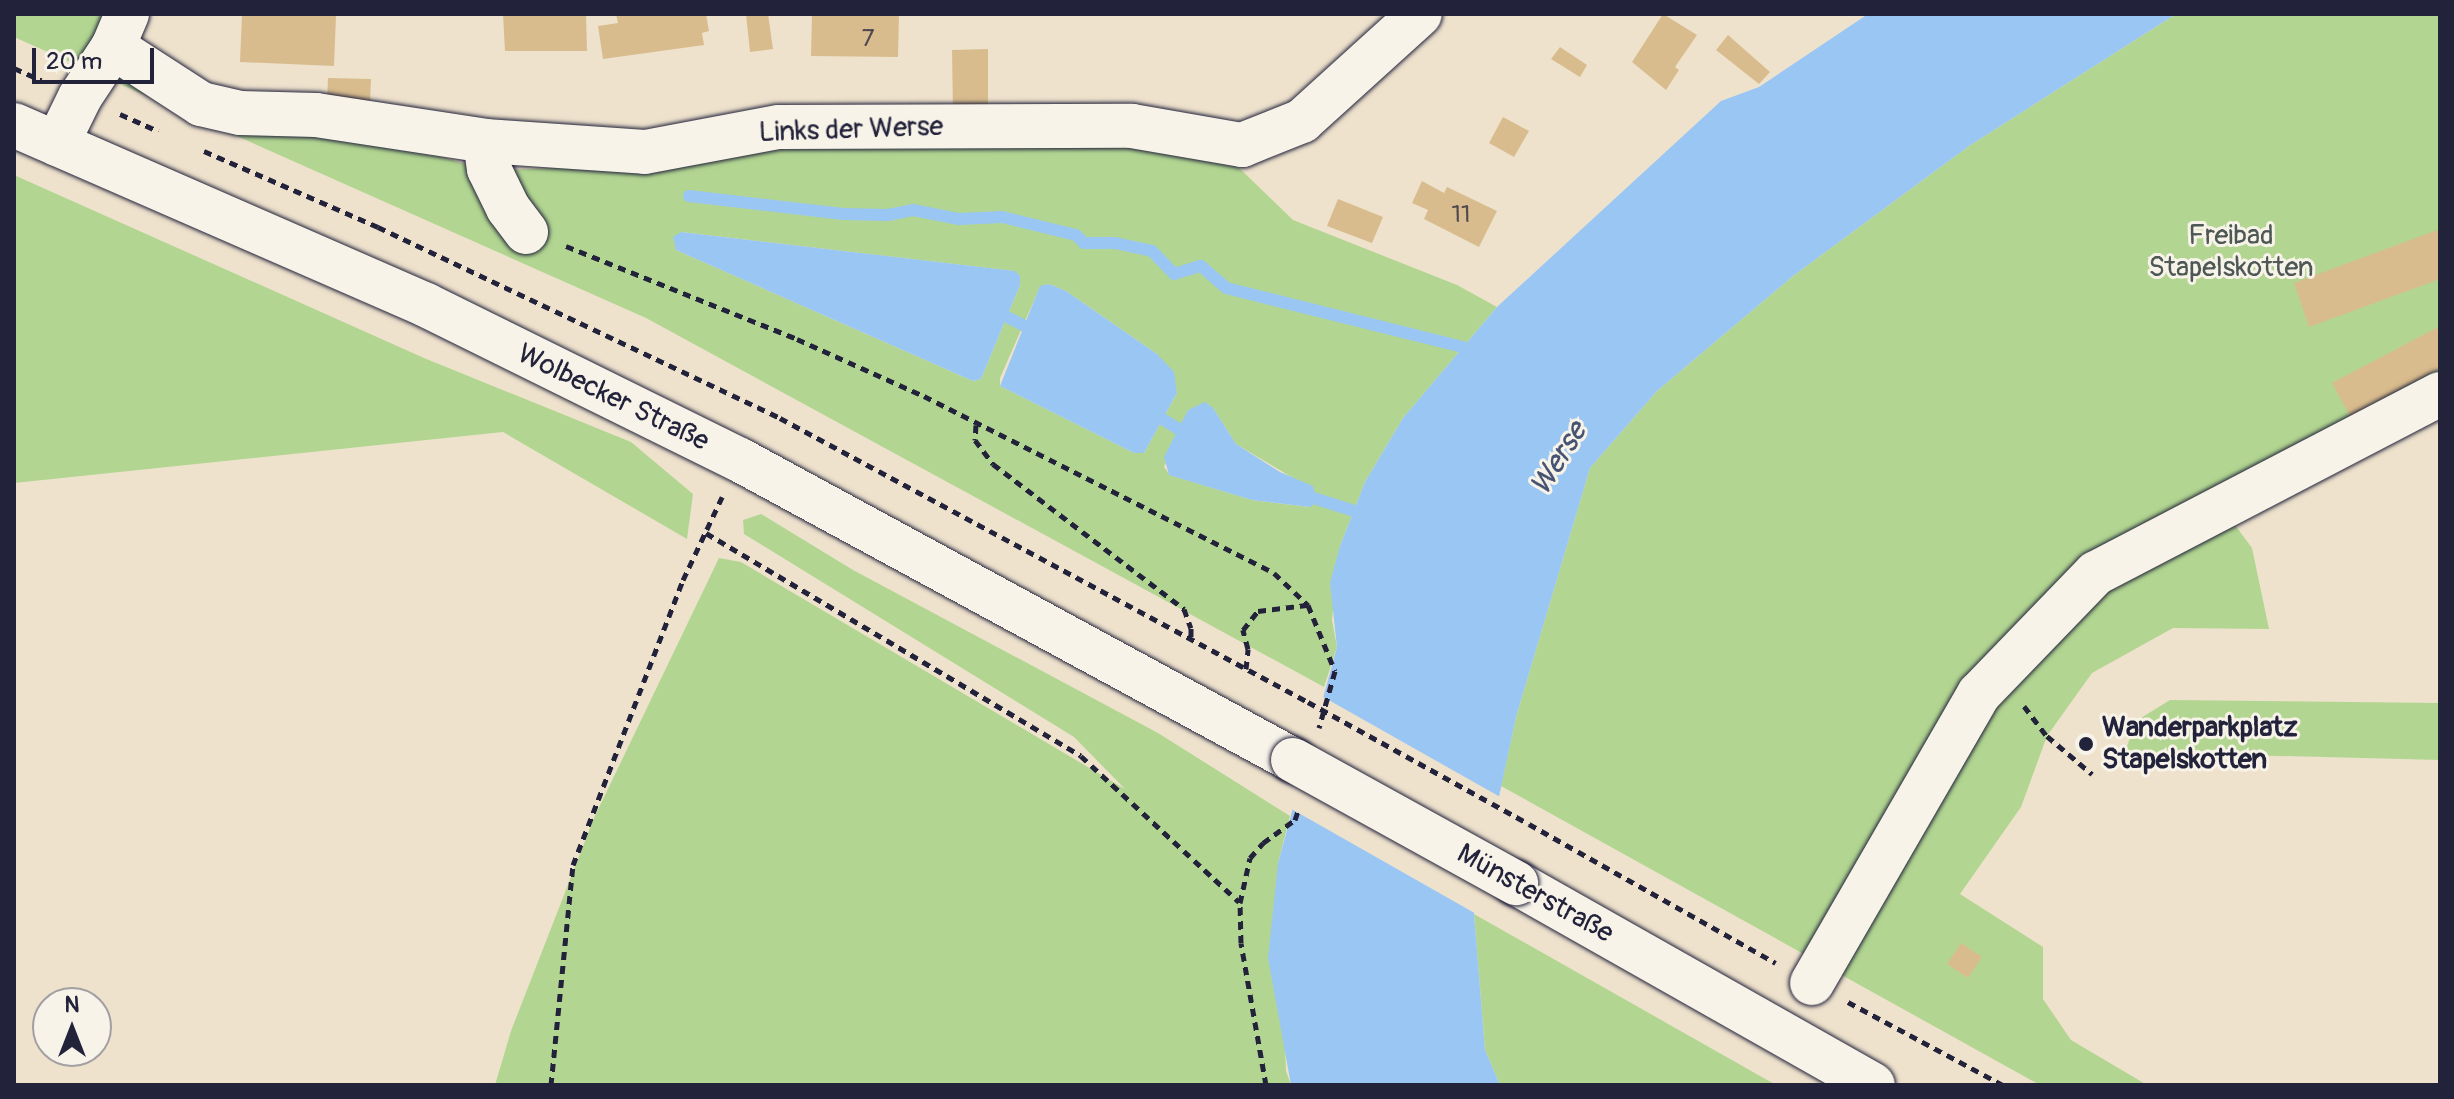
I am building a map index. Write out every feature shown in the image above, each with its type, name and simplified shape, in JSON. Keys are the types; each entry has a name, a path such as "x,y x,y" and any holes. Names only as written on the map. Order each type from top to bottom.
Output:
{"main road":[{"name":"Links der Werse","path":"120,31 201,104 240,113 316,115 485,141 645,152 779,127 1132,126 1242,145 1302,121 1420,14"},
{"path":"57,144 80,97 120,31"},
{"name":"Wolbecker Straße","path":"14,125 426,305 740,460 1196,704"},
{"path":"485,141 489,169 508,208 526,232"},
{"path":"1812,983 1979,694 2096,573 2440,394"},
{"name":"Münsterstraße","path":"1196,704 1873,1085"}],"path":[{"path":"80,97 165,134"},
{"path":"194,146 378,227 780,418 1308,702 1812,983 2003,1085"},
{"path":"526,232 797,339 924,396 976,425 1274,573 1308,605 1322,637"},
{"path":"976,425 975,440 993,464 1184,609 1191,628 1191,639"},
{"path":"551,1085 573,865 683,580 740,460"},
{"path":"706,533 1081,756 1240,903"},
{"path":"1246,669 1248,649 1243,630 1258,611 1308,605"},
{"path":"2000,673 2047,736 2092,774"},
{"path":"1263,843 1250,858 1243,875 1240,903 1241,943 1266,1085"}],"green space":[{"path":"14,14 143,14 133,60 487,171 643,164 784,138 1139,138 1233,162 1293,220 1457,285 1497,307 1403,418 1365,482 1340,546 1332,620 1337,647 1324,687 646,318 14,37","holes":["681,232 1014,271 1020,285 981,379 973,381 676,250","1049,284 1066,291 1157,354 1177,393 1144,453 1134,453 1000,386 1000,378 1040,287","1213,408 1236,444 1293,478 1309,507 1252,500 1170,475 1164,467 1188,410"]},
{"name":"Freibad Stapelskotten","path":"2176,14 2440,14 2440,374 2232,521 2252,548 2269,629 2173,628 2092,673 2047,736 2021,807 1960,894 2043,947 2043,999 2071,1040 2147,1085 2040,1085 1501,786 1516,717 1590,468 1657,391 1793,276 1969,146"},
{"path":"14,175 424,358 631,442 693,494 687,539 503,432 14,483"},
{"path":"761,514 853,570 1158,733 1290,816 1278,863 1286,1071 1291,1085 495,1085 511,1031 594,818 719,558 741,562 1125,789 1074,737 744,534 743,520"},
{"path":"2170,700 2440,703 2440,760 2125,752 2136,721"},
{"path":"1474,914 1776,1085 1500,1085 1485,1050"}],"water":[{"name":"Werse","path":"1868,14 2176,14 1969,146 1793,276 1657,391 1590,468 1516,717 1474,914 1485,1050 1500,1085 1291,1085 1268,958 1278,863 1337,647 1330,583 1340,546 1365,482 1403,418 1497,307 1721,101 1759,87"},
{"path":"681,232 1015,271 1020,276 1020,285 981,379 973,381 676,250 673,237"},
{"path":"1049,284 1066,291 1157,354 1174,372 1177,393 1144,453 1134,453 1000,386 1040,286"},
{"path":"1205,402 1213,408 1236,444 1280,472 1313,486 1317,502 1310,507 1252,500 1169,475 1164,457 1188,410"}],"pier":[{"path":"1318,694 1502,798 1478,915 1288,807"}],"building":[{"path":"242,14 336,16 334,66 240,62"},
{"path":"503,14 586,14 587,51 505,51"},
{"path":"616,14 706,14 709,31 702,33 704,45 603,59 598,26 618,23"},
{"path":"746,14 768,14 773,49 750,52"},
{"path":"812,14 899,14 898,57 811,56"},
{"path":"1663,14 1697,35 1675,67 1679,70 1666,90 1632,62"},
{"path":"1728,35 1770,72 1759,84 1716,50"},
{"path":"1560,47 1587,65 1580,77 1551,59"},
{"path":"988,49 988,113 953,113 952,50"},
{"path":"328,78 371,79 370,103 327,102"},
{"path":"1503,117 1529,131 1514,157 1489,143"},
{"path":"1422,181 1444,193 1447,187 1497,211 1479,247 1424,219 1428,210 1412,203"},
{"path":"1338,199 1383,217 1372,243 1327,226"},
{"path":"2440,229 2440,279 2309,327 2294,283"},
{"path":"2440,326 2440,368 2350,416 2332,383"},
{"path":"1961,943 1982,957 1968,978 1947,964"}],"waterway":[{"path":"689,196 843,214 888,215 913,210 959,219 1002,217 1076,235 1084,243 1115,243 1152,251 1174,274 1201,266 1226,288 1463,347"},
{"path":"1007,317 1036,332"},
{"path":"1149,411 1192,437"},
{"path":"1304,495 1354,511"}],"place":[{"name":"Wanderparkplatz Stapelskotten","path":"2086,744"}]}
